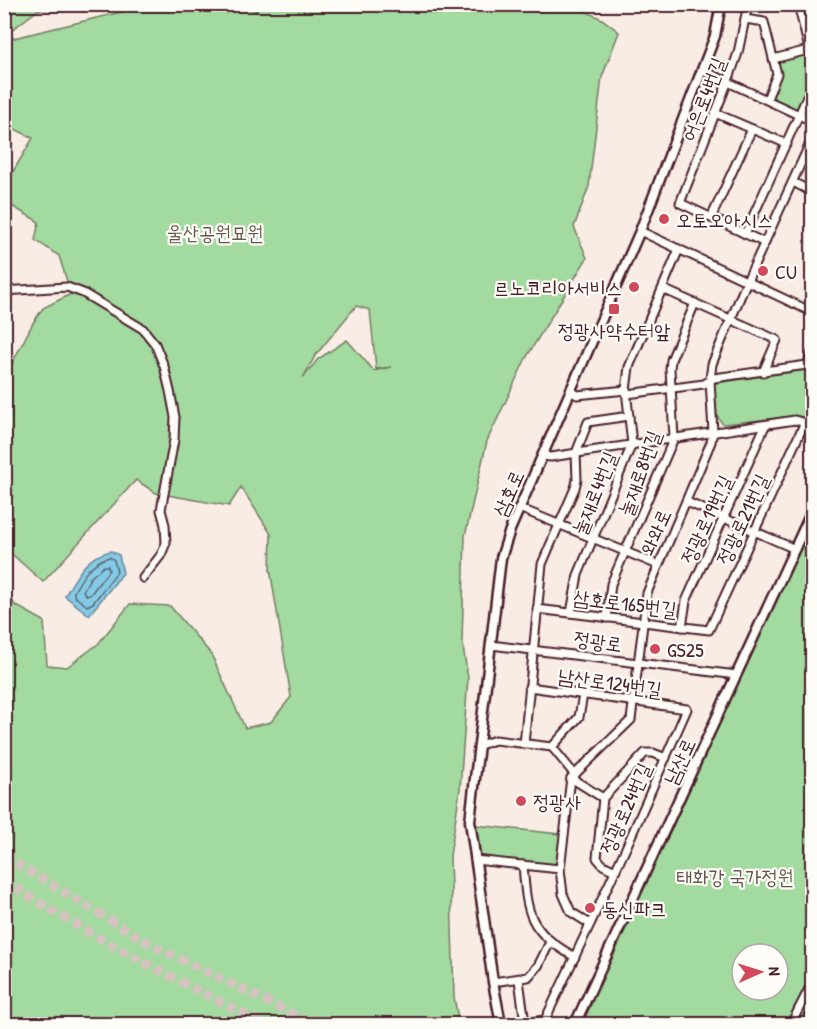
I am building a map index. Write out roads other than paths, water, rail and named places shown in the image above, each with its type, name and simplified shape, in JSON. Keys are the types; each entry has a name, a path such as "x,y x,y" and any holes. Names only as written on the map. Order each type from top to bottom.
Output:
{"main road":[{"name":"삼호로","path":"501,1024 492,982 470,821 501,558 519,508 640,231 715,36 721,4"},
{"name":"남산로","path":"575,1024 813,511"}],"street":[{"name":"어은로4번길","path":"711,218 680,203 729,81 738,53 748,4"},
{"path":"798,4 813,61"},
{"path":"745,19 764,22 777,74 766,99"},
{"path":"773,58 811,49"},
{"path":"702,70 813,121"},
{"path":"745,234 813,87"},
{"path":"715,113 787,144"},
{"path":"752,129 711,218 765,243"},
{"name":"와와로","path":"573,776 631,720 647,593 711,442 713,432 710,380 712,364 747,281 813,139"},
{"path":"792,182 813,192"},
{"path":"640,231 813,312"},
{"name":"눌재로4번길","path":"571,613 578,575 632,444 626,392 629,367 679,249"},
{"path":"4,291 67,287 83,293 143,329 155,344 164,366 175,417 174,440 161,510 166,543 161,555 143,578"},
{"path":"663,289 777,340 763,372"},
{"name":"눌재로8번길","path":"606,618 611,585 674,438 670,388 671,360 695,303"},
{"path":"570,391 577,395 704,384 710,380 807,365 813,353"},
{"path":"524,744 542,564 577,480 576,453 588,422 629,416"},
{"path":"542,456 552,457 795,420 813,425"},
{"name":"정광로21번길","path":"709,630 805,422"},
{"name":"정광로19번길","path":"682,627 686,601 765,426"},
{"path":"687,502 795,549"},
{"path":"519,508 658,566"},
{"name":"삼호로165번길","path":"537,609 709,630"},
{"name":"정광로","path":"491,645 737,675"},
{"name":"남산로124번길","path":"529,687 687,709"},
{"path":"552,747 579,717 583,695"},
{"name":"정광로24번길","path":"519,980 525,1023 545,1020 591,924 687,709"},
{"path":"480,745 495,740 552,747 573,776 603,798"},
{"name":"정광로24번길","path":"615,871 603,866 597,858 603,798 645,753 653,753 666,758"},
{"path":"573,776 560,869 566,904 571,912 591,924"},
{"path":"475,860 560,869"},
{"path":"523,865 530,916 537,929 550,942 575,957"},
{"path":"492,982 519,980 533,974 550,942"},
{"path":"792,1024 813,983"}],"water":[{"path":"111,551 119,555 123,573 89,615 65,596 78,574 89,562"}],"tunnel":[{"path":"4,856 152,945 313,1024"},
{"path":"4,880 165,974 265,1024"}],"place":[{"name":"오토오아시스","path":"664,219"},
{"name":"CU","path":"763,271"},
{"name":"르노코리아서비스","path":"634,287"},
{"name":"정광사약수터앞","path":"614,309"},
{"name":"GS25","path":"655,649"},
{"name":"정광사","path":"521,801"},
{"name":"동신파크","path":"590,908"}],"park label":[{"name":"울산공원묘원","path":"215,232"},
{"name":"태화강 국가정원","path":"735,876"}]}
